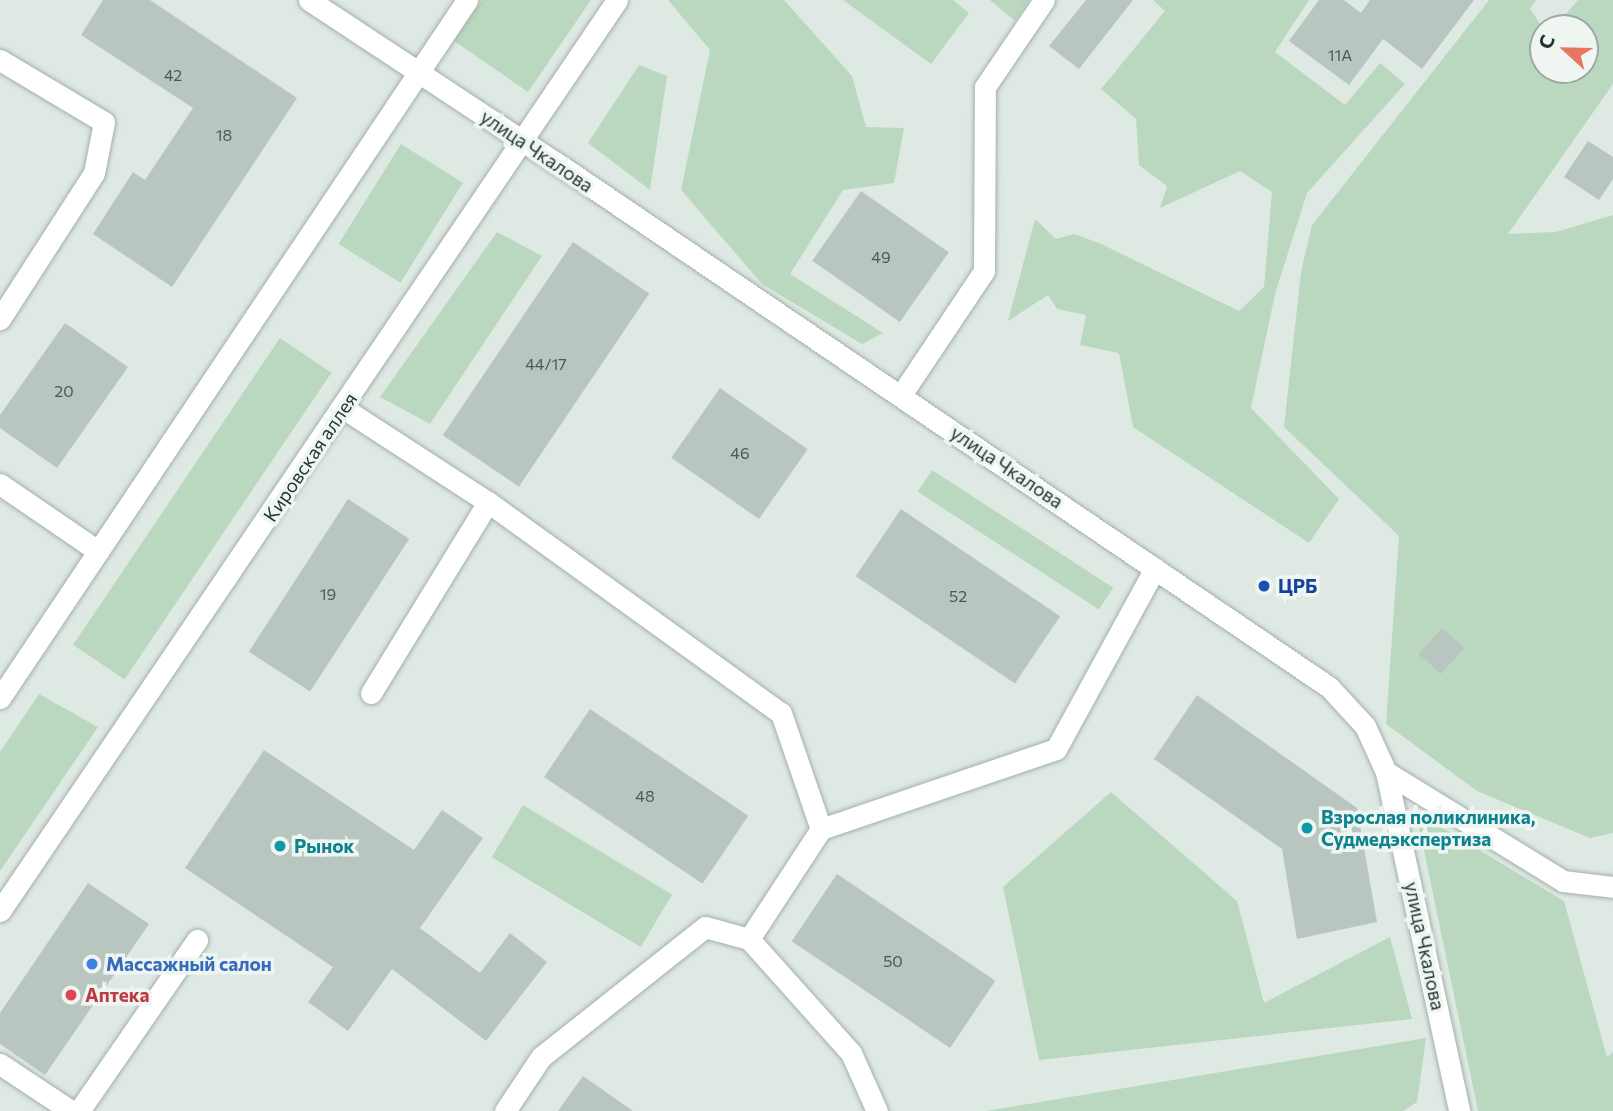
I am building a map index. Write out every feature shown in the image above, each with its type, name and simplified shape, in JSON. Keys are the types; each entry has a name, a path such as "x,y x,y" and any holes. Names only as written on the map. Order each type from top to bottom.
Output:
{"street":[{"name":"улица Чкалова","path":"309,0 901,396 1329,687 1365,726 1387,772 1460,1111"},
{"path":"0,698 467,0"},
{"name":"Кировская аллея","path":"0,911 617,0"},
{"path":"901,396 984,271 985,87 1044,0"},
{"path":"0,60 104,122 94,173 0,319"},
{"path":"343,408 488,502 781,713 821,829"},
{"path":"0,484 99,551"},
{"path":"371,693 488,502"},
{"path":"749,939 821,829 1056,749 1155,568"},
{"path":"1387,772 1563,881 1613,887"},
{"path":"505,1111 541,1057 705,927 749,939 851,1053 877,1111"},
{"path":"79,1111 197,940"},
{"path":"0,1064 71,1111"}],"green space":[{"path":"482,0 591,0 528,92 454,41"},
{"path":"668,0 784,0 852,76 866,127 904,128 894,183 843,190 790,274 883,333 862,344 762,284 681,190 710,50"},
{"path":"843,0 953,0 969,13 931,64"},
{"path":"990,0 1029,0 1015,21"},
{"path":"1153,0 1309,0 1275,52 1345,105 1380,63 1405,84 1307,193 1275,294 1251,408 1339,499 1309,543 1133,427 1119,353 1080,345 1086,315 1057,309 1048,295 1008,321 1035,219 1056,239 1074,234 1099,243 1239,311 1264,287 1272,192 1240,171 1160,208 1167,186 1139,165 1136,119 1101,89 1165,11"},
{"path":"1489,0 1536,0 1530,9 1533,14 1529,14 1529,84 1599,84 1599,14 1566,14 1578,0 1613,0 1613,84 1508,234 1556,232 1613,215 1613,833 1590,838 1477,791 1386,724 1399,536 1284,427 1301,272 1312,225"},
{"path":"639,65 667,76 650,190 588,143"},
{"path":"401,144 463,183 400,283 338,244"},
{"path":"497,232 542,256 430,424 380,397"},
{"path":"280,338 331,373 124,679 73,645"},
{"path":"932,470 1113,588 1099,609 918,492"},
{"path":"39,694 98,727 0,871 0,752"},
{"path":"1111,792 1237,901 1264,1003 1390,937 1412,1019 1039,1060 1003,887"},
{"path":"523,805 672,895 641,947 492,857"},
{"path":"1416,812 1564,901 1607,1057 1613,1052 1613,1111 1478,1111"},
{"path":"1426,1038 1417,1102 1403,1111 986,1111"}],"building":[{"path":"103,0 150,0 297,98 172,287 93,234 133,172 145,180 193,108 81,35"},
{"path":"1086,0 1133,0 1079,69 1049,46"},
{"path":"1319,0 1344,0 1361,13 1370,0 1474,0 1422,69 1383,39 1349,85 1289,41"},
{"path":"1588,141 1613,157 1613,179 1599,200 1564,177"},
{"path":"861,191 949,252 900,322 812,261"},
{"path":"573,242 649,293 519,487 443,435"},
{"path":"65,323 128,367 57,468 0,428 0,415"},
{"path":"720,388 808,449 759,519 671,458"},
{"path":"348,499 409,539 310,691 249,652"},
{"path":"901,509 1060,616 1015,684 856,576"},
{"path":"1442,628 1464,648 1441,674 1419,654"},
{"name":"Взрослая поликлиника, Судмедэкспертиза","path":"1197,695 1357,808 1377,922 1297,939 1282,849 1154,759"},
{"path":"590,709 748,816 702,884 544,777"},
{"path":"264,750 414,850 442,810 483,838 420,928 480,973 510,933 547,962 486,1041 392,969 348,1031 308,1002 333,967 185,868"},
{"path":"837,874 995,981 950,1048 792,941"},
{"path":"88,883 149,924 45,1075 0,1044 0,1013"},
{"path":"583,1076 633,1111 558,1111"}],"place":[{"name":"ЦРБ","path":"1264,586"},
{"name":"Взрослая поликлиника, Судмедэкспертиза","path":"1307,828"},
{"name":"Рынок","path":"280,846"},
{"name":"Массажный салон","path":"92,964"},
{"name":"Аптека","path":"71,995"}]}
